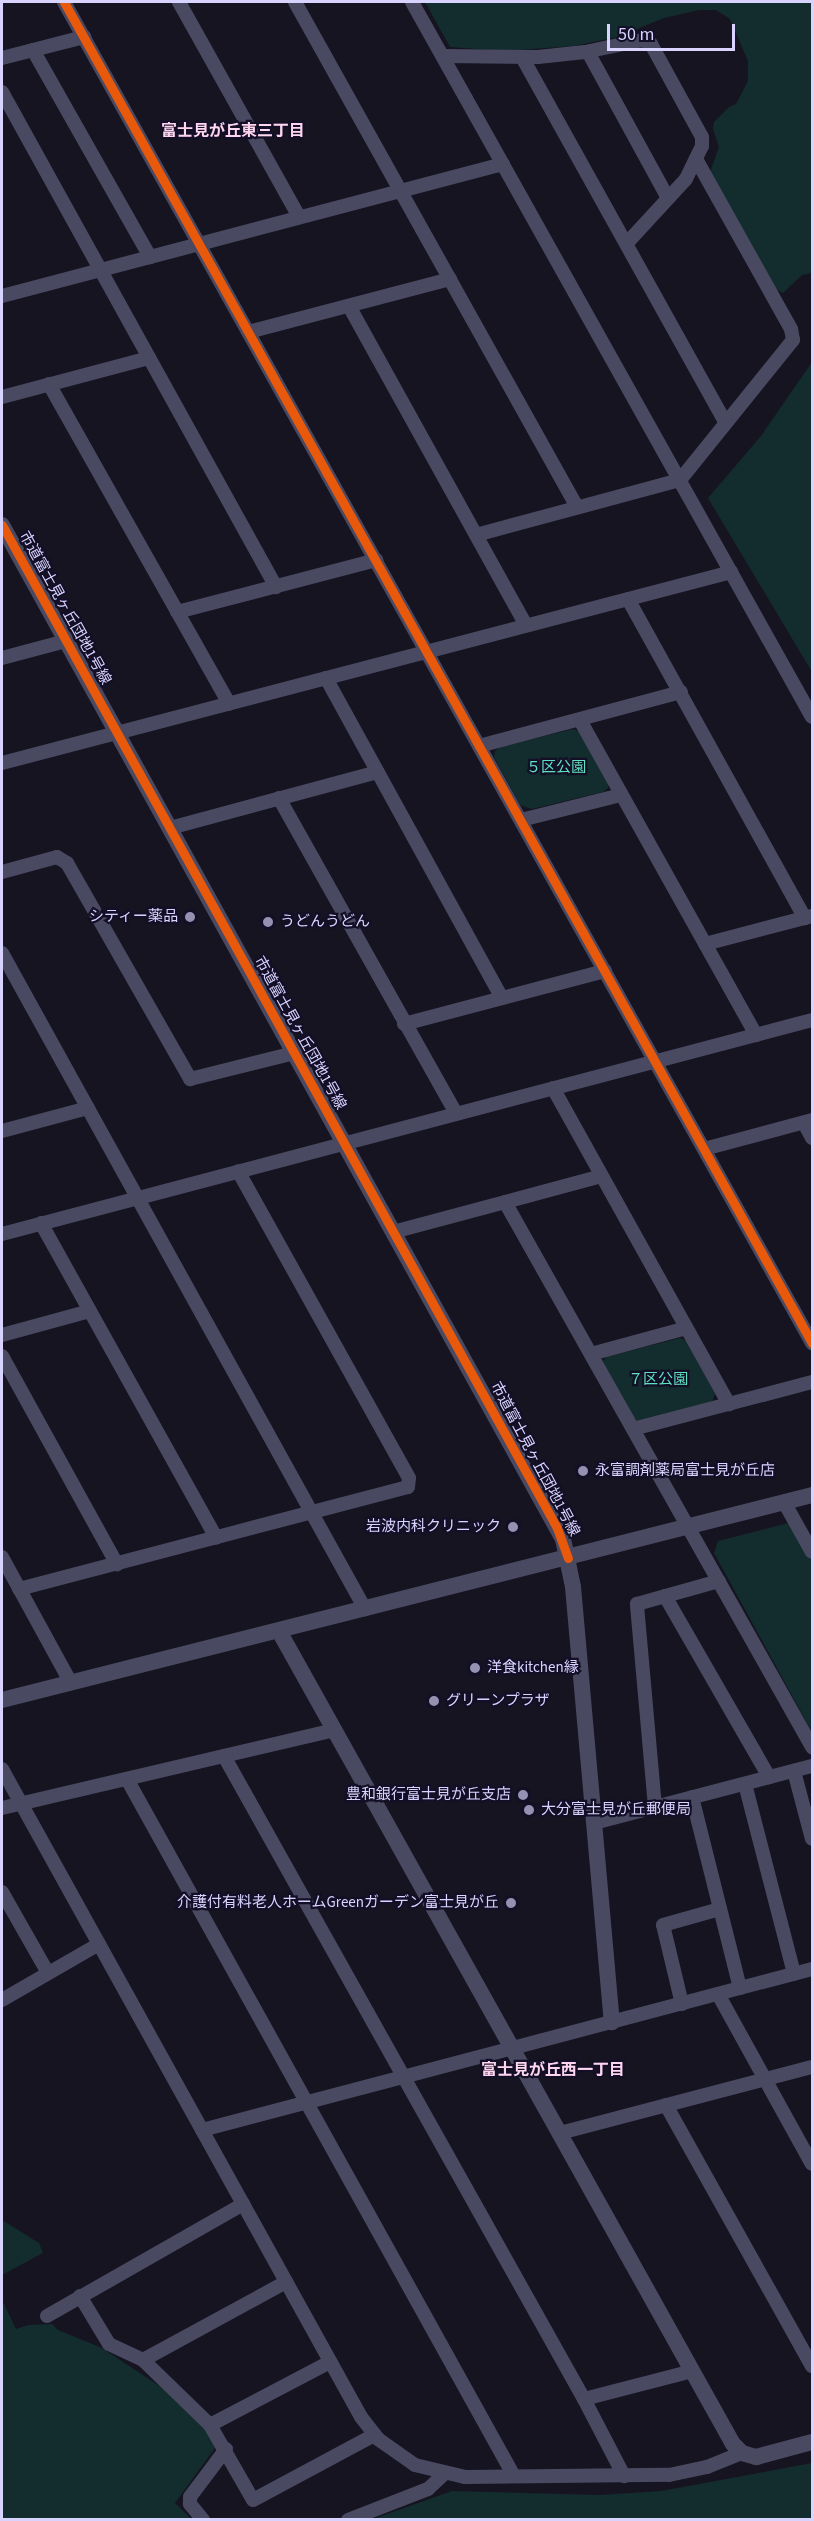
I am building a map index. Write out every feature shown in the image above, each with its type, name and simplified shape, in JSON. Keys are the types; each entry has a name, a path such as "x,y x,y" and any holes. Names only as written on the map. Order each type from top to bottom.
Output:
{"street":[{"path":"64,2 813,1343"},
{"path":"179,2 299,217"},
{"path":"295,2 577,507"},
{"path":"412,2 813,717"},
{"path":"2,58 84,37"},
{"path":"443,56 522,57 588,52 642,40 651,44 702,137 702,146 686,179 626,244"},
{"path":"33,50 150,257"},
{"path":"588,52 668,198"},
{"path":"522,57 726,423"},
{"path":"2,92 276,587"},
{"path":"476,535 680,480 793,340 793,334 696,159"},
{"path":"2,296 503,164"},
{"path":"248,332 450,279"},
{"path":"349,306 526,625"},
{"path":"2,397 149,358"},
{"path":"49,384 229,704"},
{"name":"市道富士見ヶ丘団地1号線","path":"2,525 557,1528 568,1558 612,2022"},
{"path":"177,612 376,560"},
{"path":"2,764 731,572"},
{"path":"628,599 809,917 705,944"},
{"path":"2,658 66,641"},
{"path":"326,678 502,998"},
{"path":"479,746 681,692"},
{"path":"580,720 756,1035"},
{"path":"170,828 378,772"},
{"path":"520,820 621,795"},
{"path":"279,798 456,1114"},
{"path":"2,872 57,857 67,864 190,1079 294,1053"},
{"path":"2,953 365,1609"},
{"path":"404,1024 605,971"},
{"path":"2,1234 813,1020"},
{"path":"554,1088 729,1404"},
{"path":"2,1131 88,1108"},
{"path":"704,1149 808,1121 813,1138"},
{"path":"19,1589 408,1487 410,1482 238,1171"},
{"path":"393,1232 602,1176"},
{"path":"505,1202 813,1747"},
{"path":"41,1223 216,1538"},
{"path":"2,1335 90,1311"},
{"path":"591,1354 687,1328"},
{"path":"2,1356 117,1564"},
{"path":"633,1429 813,1382"},
{"path":"2,1700 813,1495"},
{"path":"784,1502 813,1552"},
{"path":"2,1557 71,1683"},
{"path":"655,1807 637,1604 719,1581"},
{"path":"665,1596 769,1777"},
{"path":"279,1631 733,2444 742,2453"},
{"path":"2,1808 335,1730"},
{"path":"224,1756 584,2399 624,2476"},
{"path":"594,1823 813,1766"},
{"path":"2,1769 330,2362 361,2417 374,2434 409,2462 444,2474 514,2476 624,2476 688,2472 720,2463 742,2453 761,2456 813,2442"},
{"path":"794,1771 813,1839"},
{"path":"127,1779 514,2476"},
{"path":"745,1784 794,1974"},
{"path":"692,1797 740,1988"},
{"path":"2,1892 48,1973"},
{"path":"682,2004 663,1925 720,1909"},
{"path":"2,2000 99,1944"},
{"path":"202,2130 813,1970"},
{"path":"718,1994 813,2164"},
{"path":"560,2133 813,2067"},
{"path":"666,2105 813,2366"},
{"path":"47,2316 243,2204"},
{"path":"143,2360 286,2282"},
{"path":"80,2296 109,2344 143,2360 210,2425 226,2449 253,2500 374,2434"},
{"path":"210,2425 330,2362"},
{"path":"584,2399 692,2371"},
{"path":"204,2520 190,2504 190,2497 226,2449"},
{"path":"348,2520 428,2489 444,2474"}],"green space":[{"path":"425,2 812,2 812,273 802,275 783,293 770,286 709,175 719,147 713,129 714,122 729,107 736,104 748,81 748,61 730,19 716,10 699,10 664,18 617,37 574,46 503,51 450,47"},
{"path":"812,362 812,672 708,498 761,436"},
{"name":"５区公園","path":"573,729 582,732 609,783 608,788 603,792 532,809 520,805 494,757 495,751 500,747"},
{"name":"７区公園","path":"680,1338 686,1341 715,1394 712,1402 637,1422 630,1419 600,1365 606,1357"},
{"path":"788,1523 793,1527 812,1562 812,1732 714,1553 718,1541"},
{"path":"2,2220 39,2243 43,2253 2,2275"},
{"path":"2,2300 16,2329 28,2325 52,2324 58,2330 102,2348 161,2387 208,2430 215,2448 175,2503 191,2519 2,2519"},
{"path":"812,2463 812,2519 373,2519 452,2491 600,2495 661,2491"}],"cycle path":[{"path":"64,2 812,1343"},
{"path":"2,525 557,1528 568,1558"}],"place":[{"name":"シティー薬品","path":"190,917"},
{"name":"うどんうどん","path":"268,922"},
{"name":"永富調剤薬局富士見が丘店","path":"583,1471"},
{"name":"岩波内科クリニック","path":"513,1527"},
{"name":"洋食kitchen縁","path":"475,1668"},
{"name":"グリーンプラザ","path":"434,1701"},
{"name":"豊和銀行富士見が丘支店","path":"523,1795"},
{"name":"大分富士見が丘郵便局","path":"529,1810"},
{"name":"介護付有料老人ホームGreenガーデン富士見が丘","path":"511,1903"}],"district":[{"name":"富士見が丘東三丁目","path":"233,131"},
{"name":"富士見が丘西一丁目","path":"553,2070"}]}
